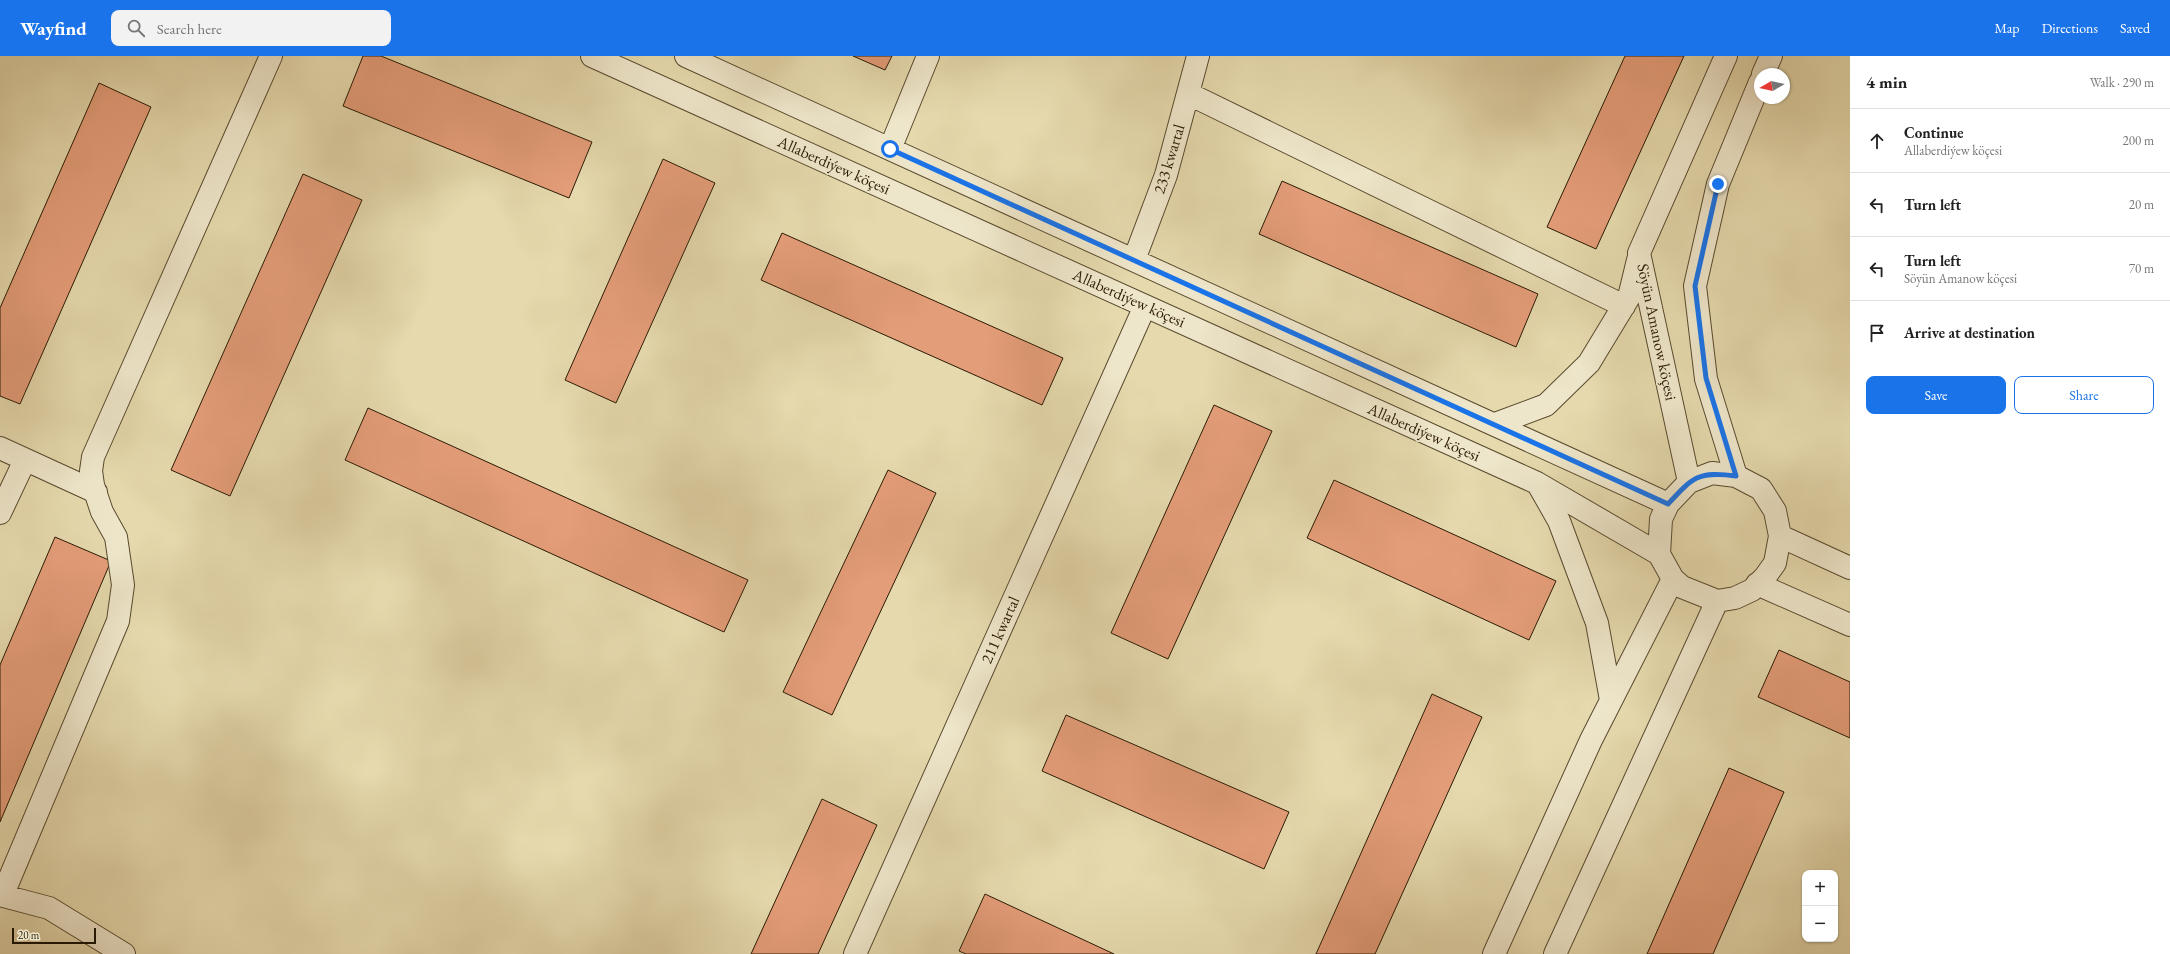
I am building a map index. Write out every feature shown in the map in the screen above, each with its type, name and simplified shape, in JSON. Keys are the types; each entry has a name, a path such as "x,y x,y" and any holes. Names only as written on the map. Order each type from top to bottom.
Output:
{"street":[{"path":"124,954 49,908 2,895 118,621 123,585 116,536 102,512 96,492 91,471 93,457 270,56"},
{"name":"Allaberdiýew köçesi","path":"592,56 1537,483 1659,554"},
{"path":"686,56 1668,504"},
{"path":"890,149 928,56"},
{"name":"233 kwartal","path":"1134,260 1166,176 1198,56"},
{"name":"Söyün Amanow köçesi","path":"1689,482 1639,253 1726,56"},
{"path":"1766,68 1771,56"},
{"path":"1189,94 1624,306"},
{"path":"1736,476 1706,378 1695,286 1718,184 1754,97"},
{"path":"1495,424 1546,405 1589,363 1629,297 1639,253"},
{"name":"211 kwartal","path":"855,954 1145,306"},
{"path":"0,448 96,492"},
{"path":"0,513 25,460"},
{"path":"1712,473 1736,476 1761,489 1775,511 1780,536 1775,563 1765,577 1752,590 1735,598 1717,601 1682,587 1673,579 1659,554 1661,519 1668,504 1689,482 1712,473"},
{"path":"1537,483 1559,521 1597,624 1611,700"},
{"path":"1780,536 1850,568"},
{"path":"1494,954 1591,740 1673,579"},
{"path":"1758,584 1850,625"},
{"path":"1555,954 1717,601"}],"building":[{"path":"363,56 381,56 592,142 569,198 343,106"},
{"path":"853,56 892,56 885,70"},
{"path":"1625,56 1684,56 1596,249 1547,227"},
{"path":"99,83 151,107 20,404 0,396 0,308"},
{"path":"663,159 715,183 616,403 565,380"},
{"path":"303,174 362,200 230,496 171,470"},
{"path":"1282,181 1538,294 1516,347 1259,234"},
{"path":"782,233 1063,358 1042,405 761,280"},
{"path":"1214,405 1272,431 1168,659 1111,633"},
{"path":"368,408 748,580 724,632 345,460"},
{"path":"888,470 936,493 832,715 783,692"},
{"path":"1334,480 1556,581 1529,640 1307,538"},
{"path":"55,537 111,561 0,822 0,665"},
{"path":"1779,650 1850,682 1850,738 1758,697"},
{"path":"1432,694 1482,717 1375,954 1316,954"},
{"path":"1066,715 1289,812 1264,869 1042,771"},
{"path":"1729,768 1784,792 1713,954 1647,954"},
{"path":"822,799 877,825 818,954 751,954"},
{"path":"985,894 1114,954 966,954 959,951"}],"route":[{"path":"890,149 1668,504 1689,482 1712,473 1736,476 1706,378 1695,286 1718,184"}]}
